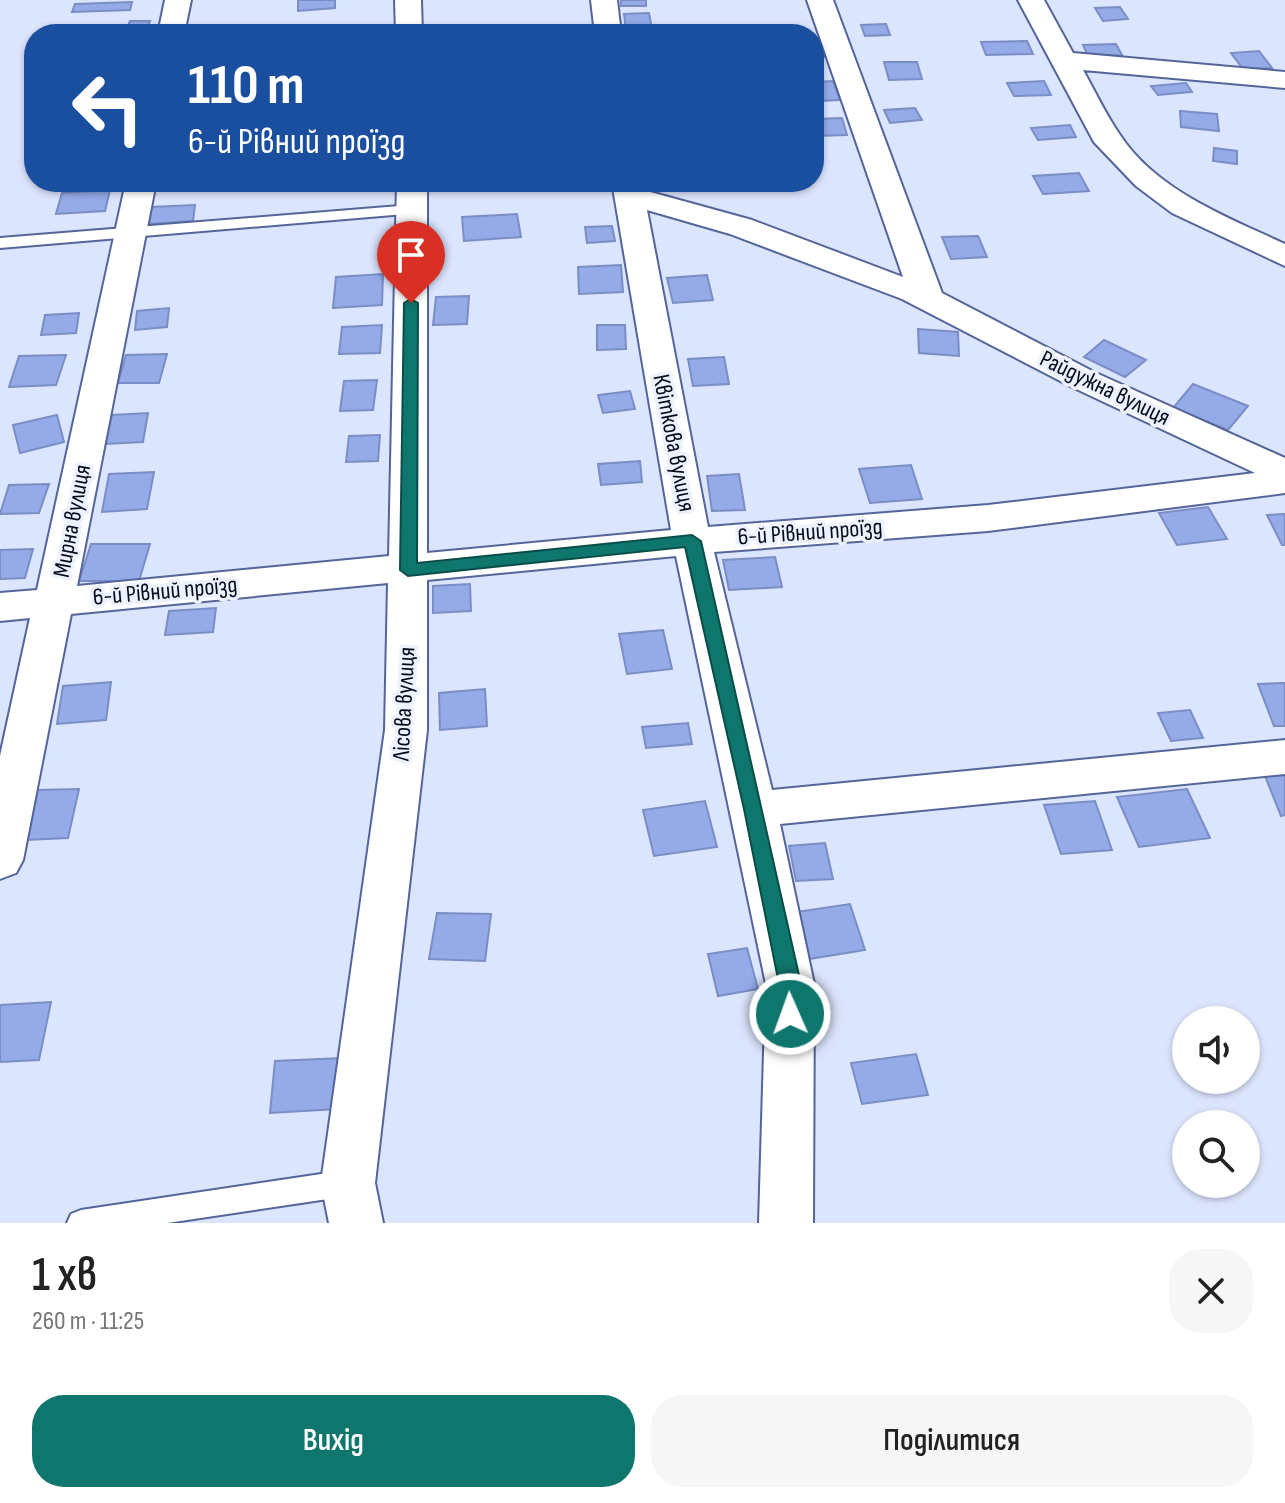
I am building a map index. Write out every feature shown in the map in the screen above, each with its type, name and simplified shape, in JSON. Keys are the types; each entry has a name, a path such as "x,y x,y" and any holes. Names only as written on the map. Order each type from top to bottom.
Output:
{"street":[{"path":"173,24 178,0"},
{"path":"408,0 409,24"},
{"path":"604,0 607,24"},
{"path":"820,0 927,298"},
{"path":"1031,0 1109,142 1147,180 1183,207 1285,256"},
{"path":"1065,60 1285,80"},
{"name":"Мирна вулиця","path":"0,860 139,192"},
{"name":"Квіткова вулиця","path":"629,192 692,541 754,809 790,984 786,1223"},
{"name":"Райдужна вулиця","path":"640,192 927,298 1084,380 1285,472"},
{"name":"Лісова вулиця","path":"352,1203 406,730 412,196"},
{"name":"6-й Рівний проїзд","path":"0,607 692,541 988,518 1285,481"},
{"path":"754,809 1285,757"}],"lane":[{"path":"0,243 130,233 412,196"},
{"path":"81,1223 352,1203"}],"building":[{"path":"298,0 335,0 335,8 298,11"},
{"path":"621,0 646,0 646,6 621,6"},
{"path":"132,2 130,10 72,12 75,4"},
{"path":"1120,7 1128,19 1103,21 1095,8"},
{"path":"649,13 651,24 625,24 624,14"},
{"path":"130,21 150,21 149,24 129,24"},
{"path":"886,24 890,35 865,36 861,25"},
{"path":"1027,41 1033,54 986,55 981,42"},
{"path":"1116,44 1122,55 1088,56 1083,45"},
{"path":"1259,51 1272,68 1243,69 1231,53"},
{"path":"884,62 917,62 922,79 889,80"},
{"path":"824,81 833,81 840,100 824,101"},
{"path":"1044,81 1051,95 1014,96 1007,83"},
{"path":"1186,83 1192,92 1158,95 1151,86"},
{"path":"915,108 922,120 890,123 884,110"},
{"path":"1180,111 1217,114 1219,131 1181,127"},
{"path":"842,118 847,135 824,136 824,119"},
{"path":"1070,125 1076,137 1038,140 1031,128"},
{"path":"1214,148 1237,151 1237,164 1213,161"},
{"path":"1079,173 1089,191 1043,194 1033,176"},
{"path":"110,192 105,211 56,214 62,193"},
{"path":"195,205 193,221 149,224 151,207"},
{"path":"517,214 521,237 464,241 462,217"},
{"path":"612,226 615,241 587,243 585,227"},
{"path":"978,236 987,257 951,259 942,237"},
{"path":"621,265 623,292 579,294 578,267"},
{"path":"383,274 382,305 333,308 336,277"},
{"path":"707,275 713,300 673,303 667,278"},
{"path":"469,296 467,324 433,325 436,297"},
{"path":"169,308 167,327 135,330 137,311"},
{"path":"79,313 76,333 41,335 45,315"},
{"path":"382,325 380,353 339,354 342,327"},
{"path":"597,325 625,325 626,349 597,350"},
{"path":"918,329 958,332 959,356 919,353"},
{"path":"1104,340 1146,360 1125,377 1084,357"},
{"path":"167,354 159,383 118,383 126,355"},
{"path":"66,355 56,385 9,387 19,356"},
{"path":"724,357 729,384 693,386 688,359"},
{"path":"377,380 373,410 340,411 344,381"},
{"path":"1193,384 1248,406 1228,430 1173,408"},
{"path":"630,391 635,409 603,413 598,395"},
{"path":"148,413 143,442 105,444 112,415"},
{"path":"57,415 64,442 20,453 13,425"},
{"path":"380,435 378,461 346,462 349,436"},
{"path":"640,461 642,482 601,485 598,464"},
{"path":"911,465 922,499 870,503 859,469"},
{"path":"154,472 147,509 102,512 109,474"},
{"path":"739,474 745,510 712,511 707,476"},
{"path":"49,484 39,513 0,514 9,485"},
{"path":"1208,507 1227,539 1177,545 1159,513"},
{"path":"1285,514 1285,545 1282,545 1267,515"},
{"path":"91,544 150,544 139,581 79,581"},
{"path":"33,549 25,578 0,579 0,550"},
{"path":"775,557 782,587 729,590 723,560"},
{"path":"470,584 471,611 433,613 433,586"},
{"path":"216,608 213,632 165,635 169,611"},
{"path":"663,630 672,669 627,674 619,634"},
{"path":"111,682 106,720 57,724 63,686"},
{"path":"1285,683 1285,726 1274,726 1258,684"},
{"path":"485,689 487,726 440,730 439,693"},
{"path":"1190,710 1203,738 1171,741 1158,713"},
{"path":"688,723 692,744 646,748 642,727"},
{"path":"1285,775 1285,815 1281,816 1265,776"},
{"path":"79,789 68,838 26,840 38,790"},
{"path":"1187,789 1210,838 1139,847 1117,797"},
{"path":"705,801 717,847 654,856 643,810"},
{"path":"1095,801 1112,850 1061,854 1044,805"},
{"path":"825,843 833,879 796,881 789,846"},
{"path":"850,904 865,950 809,959 796,912"},
{"path":"437,913 491,914 485,961 429,959"},
{"path":"747,948 758,989 718,996 708,954"},
{"path":"51,1002 39,1060 0,1062 0,1005"},
{"path":"916,1054 928,1095 862,1104 851,1063"},
{"path":"342,1058 338,1109 270,1113 275,1061"}],"route":[{"path":"411,303 408,570 692,541 754,809 790,984 790,1014"}]}
